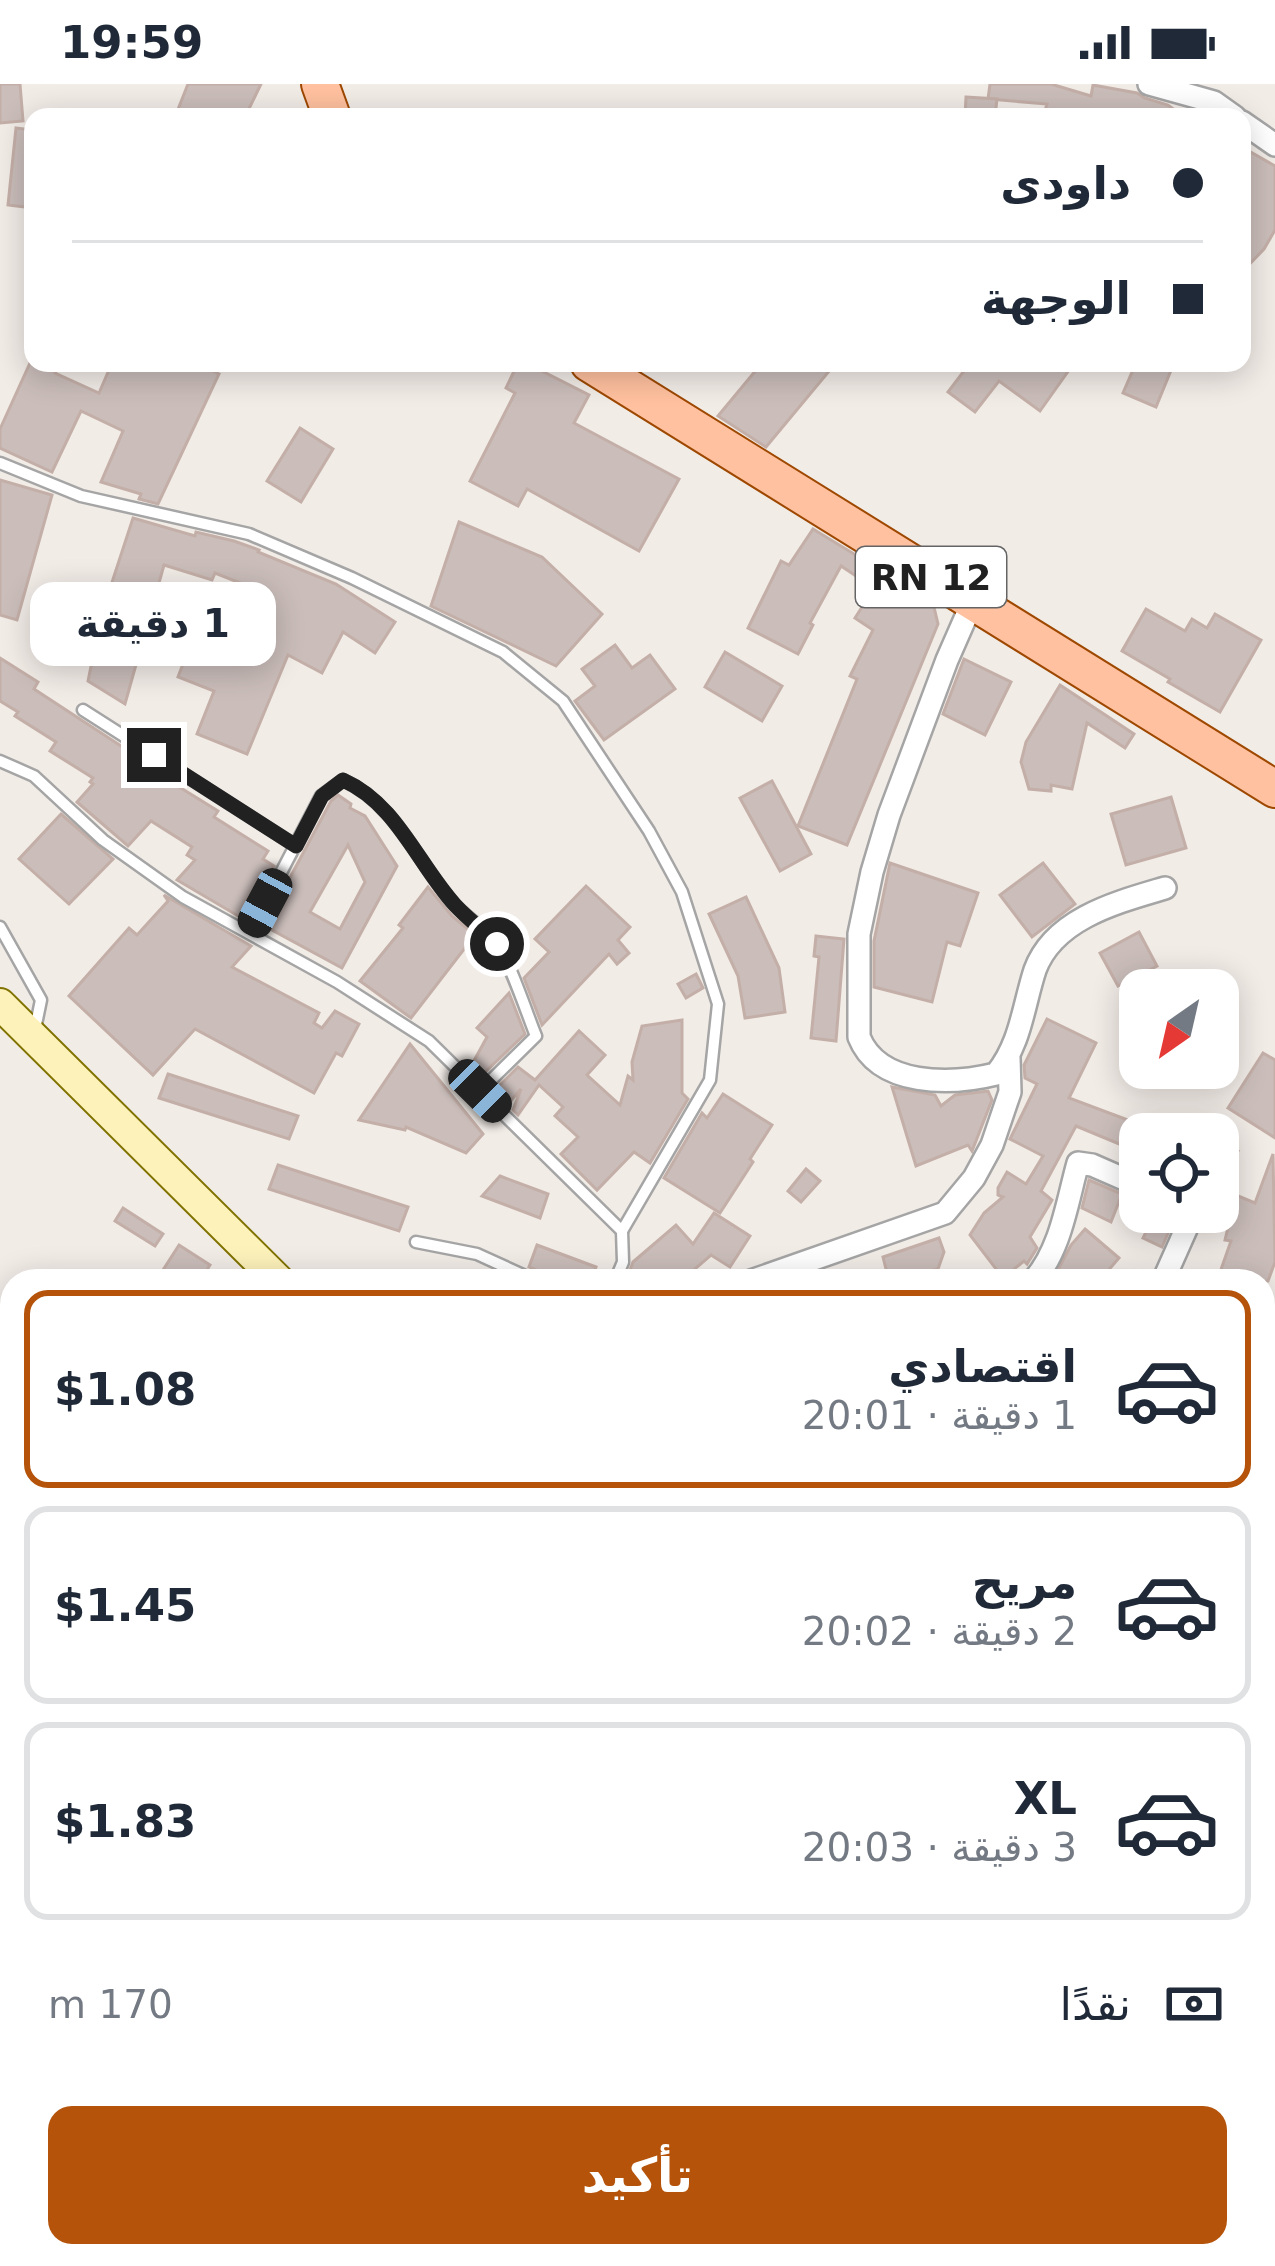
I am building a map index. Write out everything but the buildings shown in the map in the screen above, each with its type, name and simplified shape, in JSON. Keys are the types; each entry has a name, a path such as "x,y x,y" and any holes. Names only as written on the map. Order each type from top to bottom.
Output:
{"main road":[{"name":"RN 12","path":"603,372 1275,790"}],"street":[{"path":"1149,84 1223,108"},
{"path":"972,603 889,815 872,872 860,934 860,1037 865,1052 878,1065 909,1077 996,1074 1009,1058 1036,969 1055,939 1105,906 1166,888"},
{"path":"0,1004 266,1269"},
{"path":"785,1269 945,1213 974,1178 992,1145 1010,1092 1009,1058"},
{"path":"1043,1269 1059,1233 1078,1162 1119,1177"},
{"path":"1168,1269 1184,1233"}],"lane":[{"path":"0,463 80,496 249,534 332,569 503,652 563,701 649,831 682,892 718,1004 710,1080 622,1231 620,1269"},
{"path":"83,710 296,846"},
{"path":"0,761 34,776 104,840 183,897 337,982 429,1041 622,1231"},
{"path":"250,932 322,796 343,780 363,789 393,817 455,906 497,944 536,1036 480,1091"},
{"path":"0,927 41,1000 33,1037"},
{"path":"416,1241 477,1254 510,1269"}],"route":[{"path":"154,755 296,846 322,796 343,780 363,789 393,817 455,906 497,944"}]}
